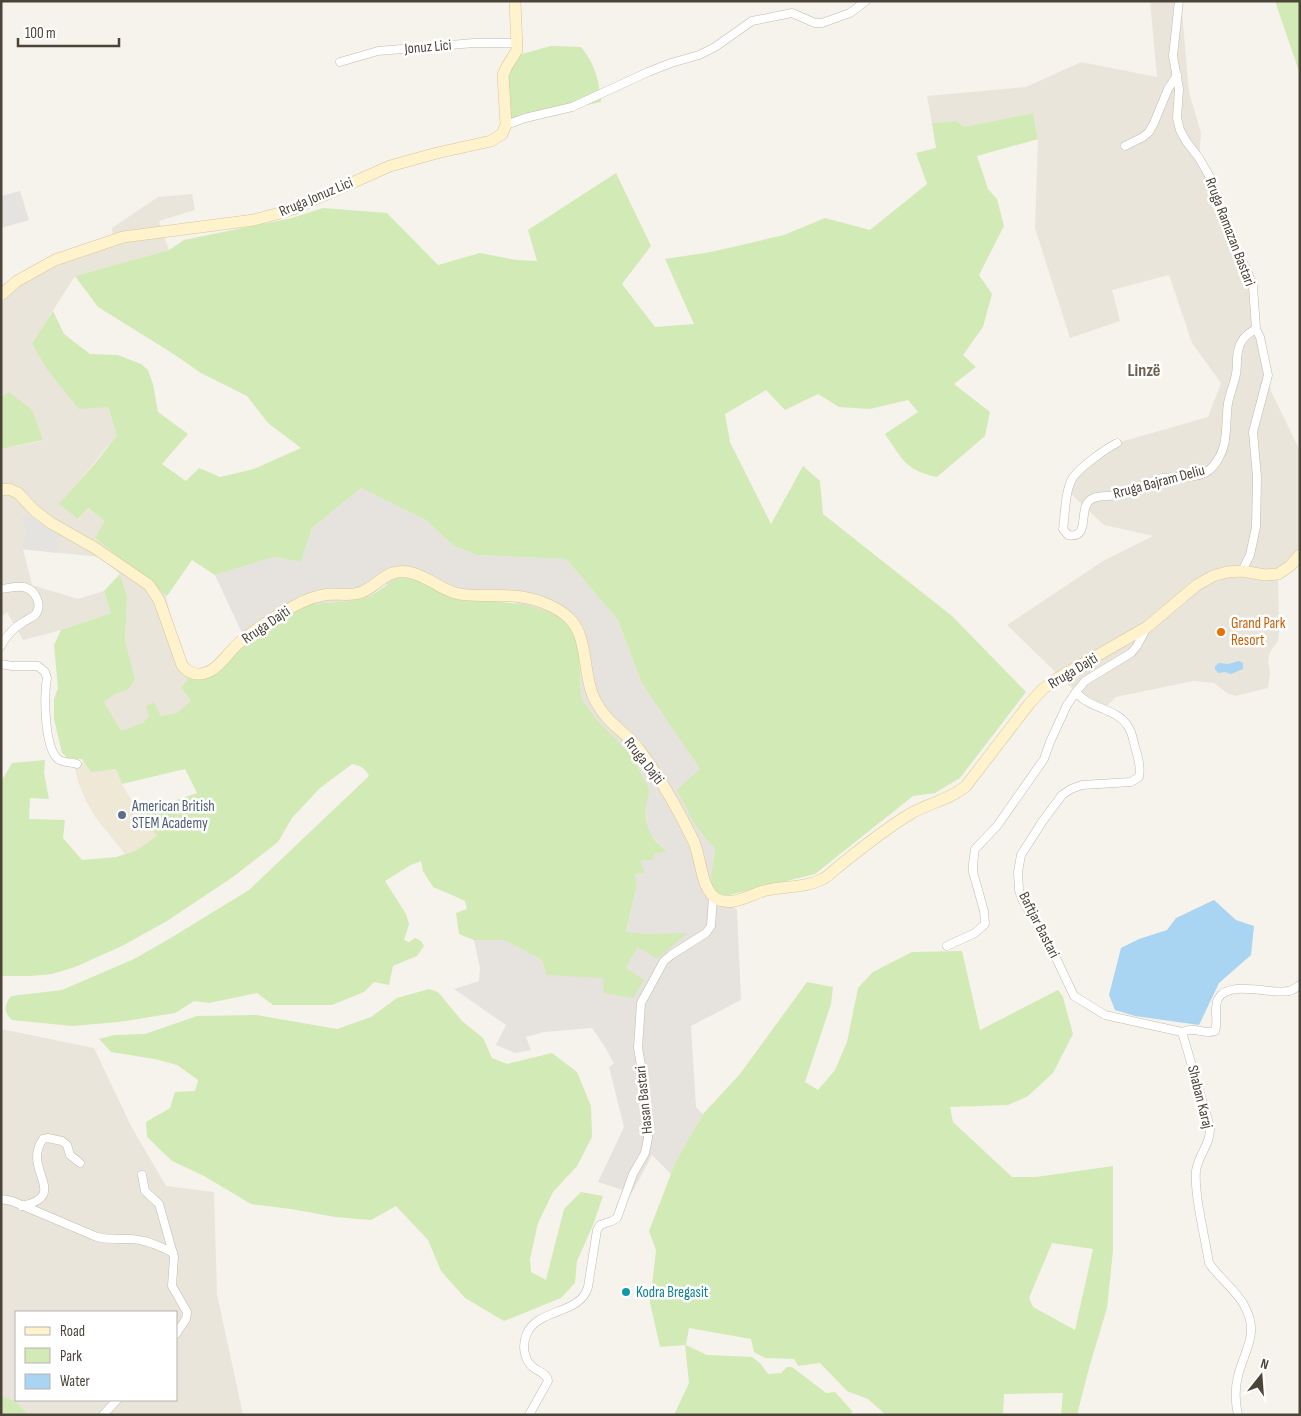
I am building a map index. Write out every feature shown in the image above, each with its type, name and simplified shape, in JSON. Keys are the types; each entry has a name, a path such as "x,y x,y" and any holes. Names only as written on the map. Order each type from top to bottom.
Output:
{"main road":[{"path":"506,125 504,75 506,68 518,50 515,1"},
{"name":"Rruga Jonuz Lici","path":"1,295 17,281 55,260 123,237 254,220 276,214 293,209 390,166 491,141 502,134 506,125"},
{"name":"Rruga Dajti","path":"1,490 9,489 18,493 35,511 51,523 95,548 149,584 159,600 182,665 186,670 196,674 207,673 213,669 238,644 298,604 320,596 362,593 385,576 399,571 414,573 444,589 467,596 513,596 536,601 556,609 572,621 577,629 582,644 588,684 594,700 604,717 636,745 672,797 694,843 706,886 713,897 726,901 734,901 767,890 802,886 824,879 858,850 914,812 938,803 966,786 1029,704 1043,689 1058,678 1147,627 1197,585 1213,576 1227,572 1242,571 1265,575 1278,574 1290,566 1300,554"}],"street":[{"path":"506,125 572,107 656,69 699,55 715,48 752,21 792,13 815,24 822,23 850,12 866,1"},
{"name":"Rruga Ramazan Bastari","path":"1180,1 1173,56 1179,89 1177,118 1180,130 1211,179 1226,230 1247,270 1252,286 1256,329 1260,337 1268,375 1253,432 1257,459 1256,527 1250,555 1242,571"},
{"name":"Jonuz Lici","path":"340,62 370,55 378,51 474,43 518,43"},
{"path":"1125,146 1149,132 1168,89 1177,75"},
{"name":"Rruga Bajram Deliu","path":"1117,443 1102,452 1073,477 1068,491 1063,529 1068,535 1077,534 1082,531 1084,525 1083,511 1087,503 1093,498 1117,495 1163,478 1200,474 1208,471 1218,461 1224,446 1228,403 1236,373 1237,352 1241,341 1256,329"},
{"path":"1,589 28,588 35,595 38,603 34,616 10,632 1,646"},
{"path":"947,946 976,933 985,924 984,911 973,872 975,849 997,826 1044,758 1067,705 1076,692 1085,681 1131,653 1147,627"},
{"path":"1,664 38,666 43,668 47,678 45,720 53,753 64,762 77,764"},
{"name":"Baftjar Bastari","path":"1076,692 1082,700 1117,716 1126,723 1131,731 1139,762 1139,777 1131,782 1082,785 1062,795 1021,855 1018,872 1019,890 1022,899 1055,956 1074,996 1105,1015 1182,1032"},
{"name":"Hasan Bastari","path":"529,1415 548,1380 546,1376 531,1366 528,1360 524,1348 529,1329 535,1323 572,1306 586,1293 597,1230 600,1225 617,1218 633,1174 647,1148 646,1113 638,1048 642,1003 664,962 671,955 706,934 711,926 713,897"},
{"path":"1182,1032 1196,1029 1210,1032 1215,1031 1217,1026 1216,1004 1218,999 1228,991 1241,989 1290,991 1300,985"},
{"name":"Shaban Karaj","path":"1182,1032 1210,1127 1208,1143 1199,1161 1196,1179 1209,1263 1216,1274 1236,1293 1249,1317 1252,1330 1238,1376 1236,1392 1238,1415"},
{"path":"22,1206 40,1200 44,1194 45,1187 36,1163 36,1157 43,1139 62,1140 67,1145 70,1155 80,1163"},
{"path":"142,1175 146,1191 159,1204 173,1253 172,1286 187,1315 178,1331"},
{"path":"1,1200 12,1201 97,1237 111,1240 140,1240 163,1247 173,1253"},
{"path":"104,1415 116,1401"}],"shaded area":[{"path":"1150,1 1181,1 1189,92 1201,133 1199,158 1226,229 1247,271 1256,329 1271,391 1300,451 1300,555 1278,574 1279,630 1278,641 1270,652 1268,661 1270,673 1268,688 1235,696 1227,693 1214,683 1193,681 1116,697 1103,710 1076,692 1007,625 1103,561 1153,536 1104,525 1068,491 1073,477 1117,443 1208,417 1221,383 1192,343 1169,275 1112,290 1120,321 1070,338 1035,228 1038,139 1033,113 964,127 957,121 932,123 927,96 1026,87 1081,62 1157,77"},
{"path":"20,191 29,220 1,228 1,196"},
{"path":"192,194 195,210 159,221 169,250 75,276 32,343 108,407 117,435 60,504 79,519 87,508 106,521 95,538 165,594 188,678 181,688 191,701 177,714 161,716 154,702 150,716 143,723 121,732 104,702 115,694 128,690 135,679 125,640 127,596 120,574 99,557 23,549 32,585 78,599 104,591 111,613 61,630 23,640 7,612 1,617 1,449 42,441 9,392 1,396 1,291 113,238 112,228 158,197"},
{"path":"361,488 426,520 454,546 477,555 566,559 618,620 642,684 700,769 697,828 715,849 711,875 720,895 737,910 741,1000 691,1026 696,1107 703,1114 676,1161 671,1174 652,1155 632,1193 598,1182 624,1127 609,1067 614,1064 592,1028 544,1032 526,1037 531,1050 515,1053 496,1045 506,1025 454,989 479,981 480,968 474,940 504,940 542,960 546,975 603,977 626,968 638,947 649,934 626,933 637,885 635,874 644,873 640,861 652,860 653,854 667,852 651,835 647,825 645,803 650,790 632,756 597,720 581,698 579,646 514,602 462,597 385,584 371,596 350,601 312,604 249,641 240,629 215,575 274,557 301,562 312,528"},
{"path":"32,513 61,536 57,553 22,549 27,529 21,518"},
{"path":"84,761 91,771 116,769 122,784 139,813 157,836 135,851 125,854 96,818 86,801 74,766"},
{"path":"1,1029 94,1048 131,1126 166,1186 214,1192 217,1294 243,1415 29,1415 15,1401 1,1396"}],"green space":[{"path":"1275,1 1300,1 1300,74"},
{"path":"551,46 581,47 596,73 601,102 511,121 508,77 511,69 522,54"},
{"path":"1033,113 1038,139 977,156 988,189 997,199 1004,226 979,275 992,294 983,327 963,355 976,367 954,384 990,412 985,436 937,477 918,471 906,463 885,434 918,412 908,400 870,409 839,407 818,394 785,410 766,390 725,414 730,442 771,524 803,466 820,481 823,514 952,616 1026,692 960,778 935,793 913,796 815,874 729,895 720,895 713,890 711,875 715,849 697,828 677,790 700,769 642,684 618,620 566,559 477,555 454,546 426,520 361,488 312,528 301,562 274,557 215,575 192,560 167,596 95,538 105,521 88,508 78,519 59,504 117,435 108,407 79,409 46,368 32,343 53,311 64,334 90,354 118,355 141,364 148,370 153,384 158,412 188,434 162,464 186,481 199,468 220,477 254,469 301,448 268,423 247,396 201,373 98,307 75,276 169,250 184,240 292,218 323,208 387,213 438,265 480,253 516,260 537,261 528,230 616,173 651,246 622,284 655,327 694,324 665,259 711,252 784,235 825,218 870,230 927,184 916,153 936,148 932,123 957,121 964,127"},
{"path":"9,392 32,410 43,440 1,449 1,396"},
{"path":"120,574 127,596 125,640 135,679 128,690 115,694 104,702 121,731 143,723 149,716 146,706 154,702 161,716 177,713 191,701 181,688 188,678 213,676 260,631 280,619 312,604 350,601 371,596 395,579 413,578 462,597 527,605 552,613 565,621 573,629 579,646 581,698 597,720 632,756 650,790 646,812 648,829 654,839 667,852 654,854 652,860 640,861 645,873 635,874 637,885 626,932 649,934 687,933 657,959 638,947 626,968 644,980 633,998 604,993 603,978 546,975 542,960 504,940 474,940 459,934 456,913 467,909 465,901 433,887 423,871 421,861 385,881 406,914 409,924 404,940 409,942 415,938 421,941 424,946 417,956 393,966 389,985 374,982 364,992 332,1005 273,1005 257,993 209,1003 194,1001 175,1013 119,1022 72,1026 12,1020 6,1011 7,1002 11,996 62,990 134,959 249,890 369,776 362,768 352,764 319,789 292,818 278,842 233,877 167,921 122,946 75,967 52,974 1,976 1,778 4,777 12,763 45,760 44,773 49,799 30,798 29,819 65,820 63,838 82,860 116,857 135,851 157,836 139,813 197,793 185,769 122,784 116,769 91,772 82,759 70,760 62,753 54,719 54,699 58,688 54,645 61,630 111,613 104,591"},
{"path":"962,951 980,1030 1058,990 1063,997 1073,1034 1053,1073 1028,1096 1008,1105 950,1107 953,1122 1012,1177 1036,1177 1113,1166 1113,1251 1107,1308 1077,1415 1061,1415 1063,1393 1004,1394 1003,1415 886,1415 868,1399 847,1391 820,1363 798,1366 794,1359 765,1358 754,1352 751,1339 689,1328 686,1345 707,1355 752,1357 760,1363 768,1374 781,1373 787,1367 792,1367 826,1393 835,1392 852,1411 851,1415 674,1415 689,1383 685,1345 660,1347 650,1303 656,1250 649,1231 676,1161 703,1114 740,1074 807,982 833,987 831,1004 805,1082 818,1090 835,1070 847,1042 858,988 873,972 912,952","holes":["1052,1243 1093,1249 1075,1330 1033,1307 1029,1298"]},
{"path":"429,989 438,992 462,1021 483,1038 492,1058 507,1064 552,1053 577,1072 591,1106 592,1137 577,1166 553,1192 538,1223 530,1259 531,1272 546,1280 564,1209 581,1192 603,1196 577,1261 575,1283 561,1298 504,1321 465,1298 441,1271 428,1240 396,1206 371,1220 335,1217 251,1204 204,1176 172,1161 147,1137 146,1122 170,1108 175,1092 195,1091 198,1080 177,1065 155,1059 111,1052 99,1039 114,1035 145,1034 197,1016 256,1015 337,1029 371,1017 397,998"},
{"path":"1,1396 15,1401 29,1415 1,1415"}],"water":[{"path":"1239,661 1243,663 1243,669 1231,674 1225,672 1218,673 1215,669 1215,666 1219,663 1228,664"},
{"path":"1214,900 1236,920 1254,926 1251,955 1219,983 1199,1025 1135,1016 1115,1010 1109,995 1121,948 1139,939 1167,930 1176,918"}],"place":[{"name":"Grand Park Resort","path":"1221,632"},
{"name":"American British STEM Academy","path":"122,815"},
{"name":"Kodra Bregasit","path":"626,1292"}],"district":[{"name":"Linzë","path":"1144,370"}]}
